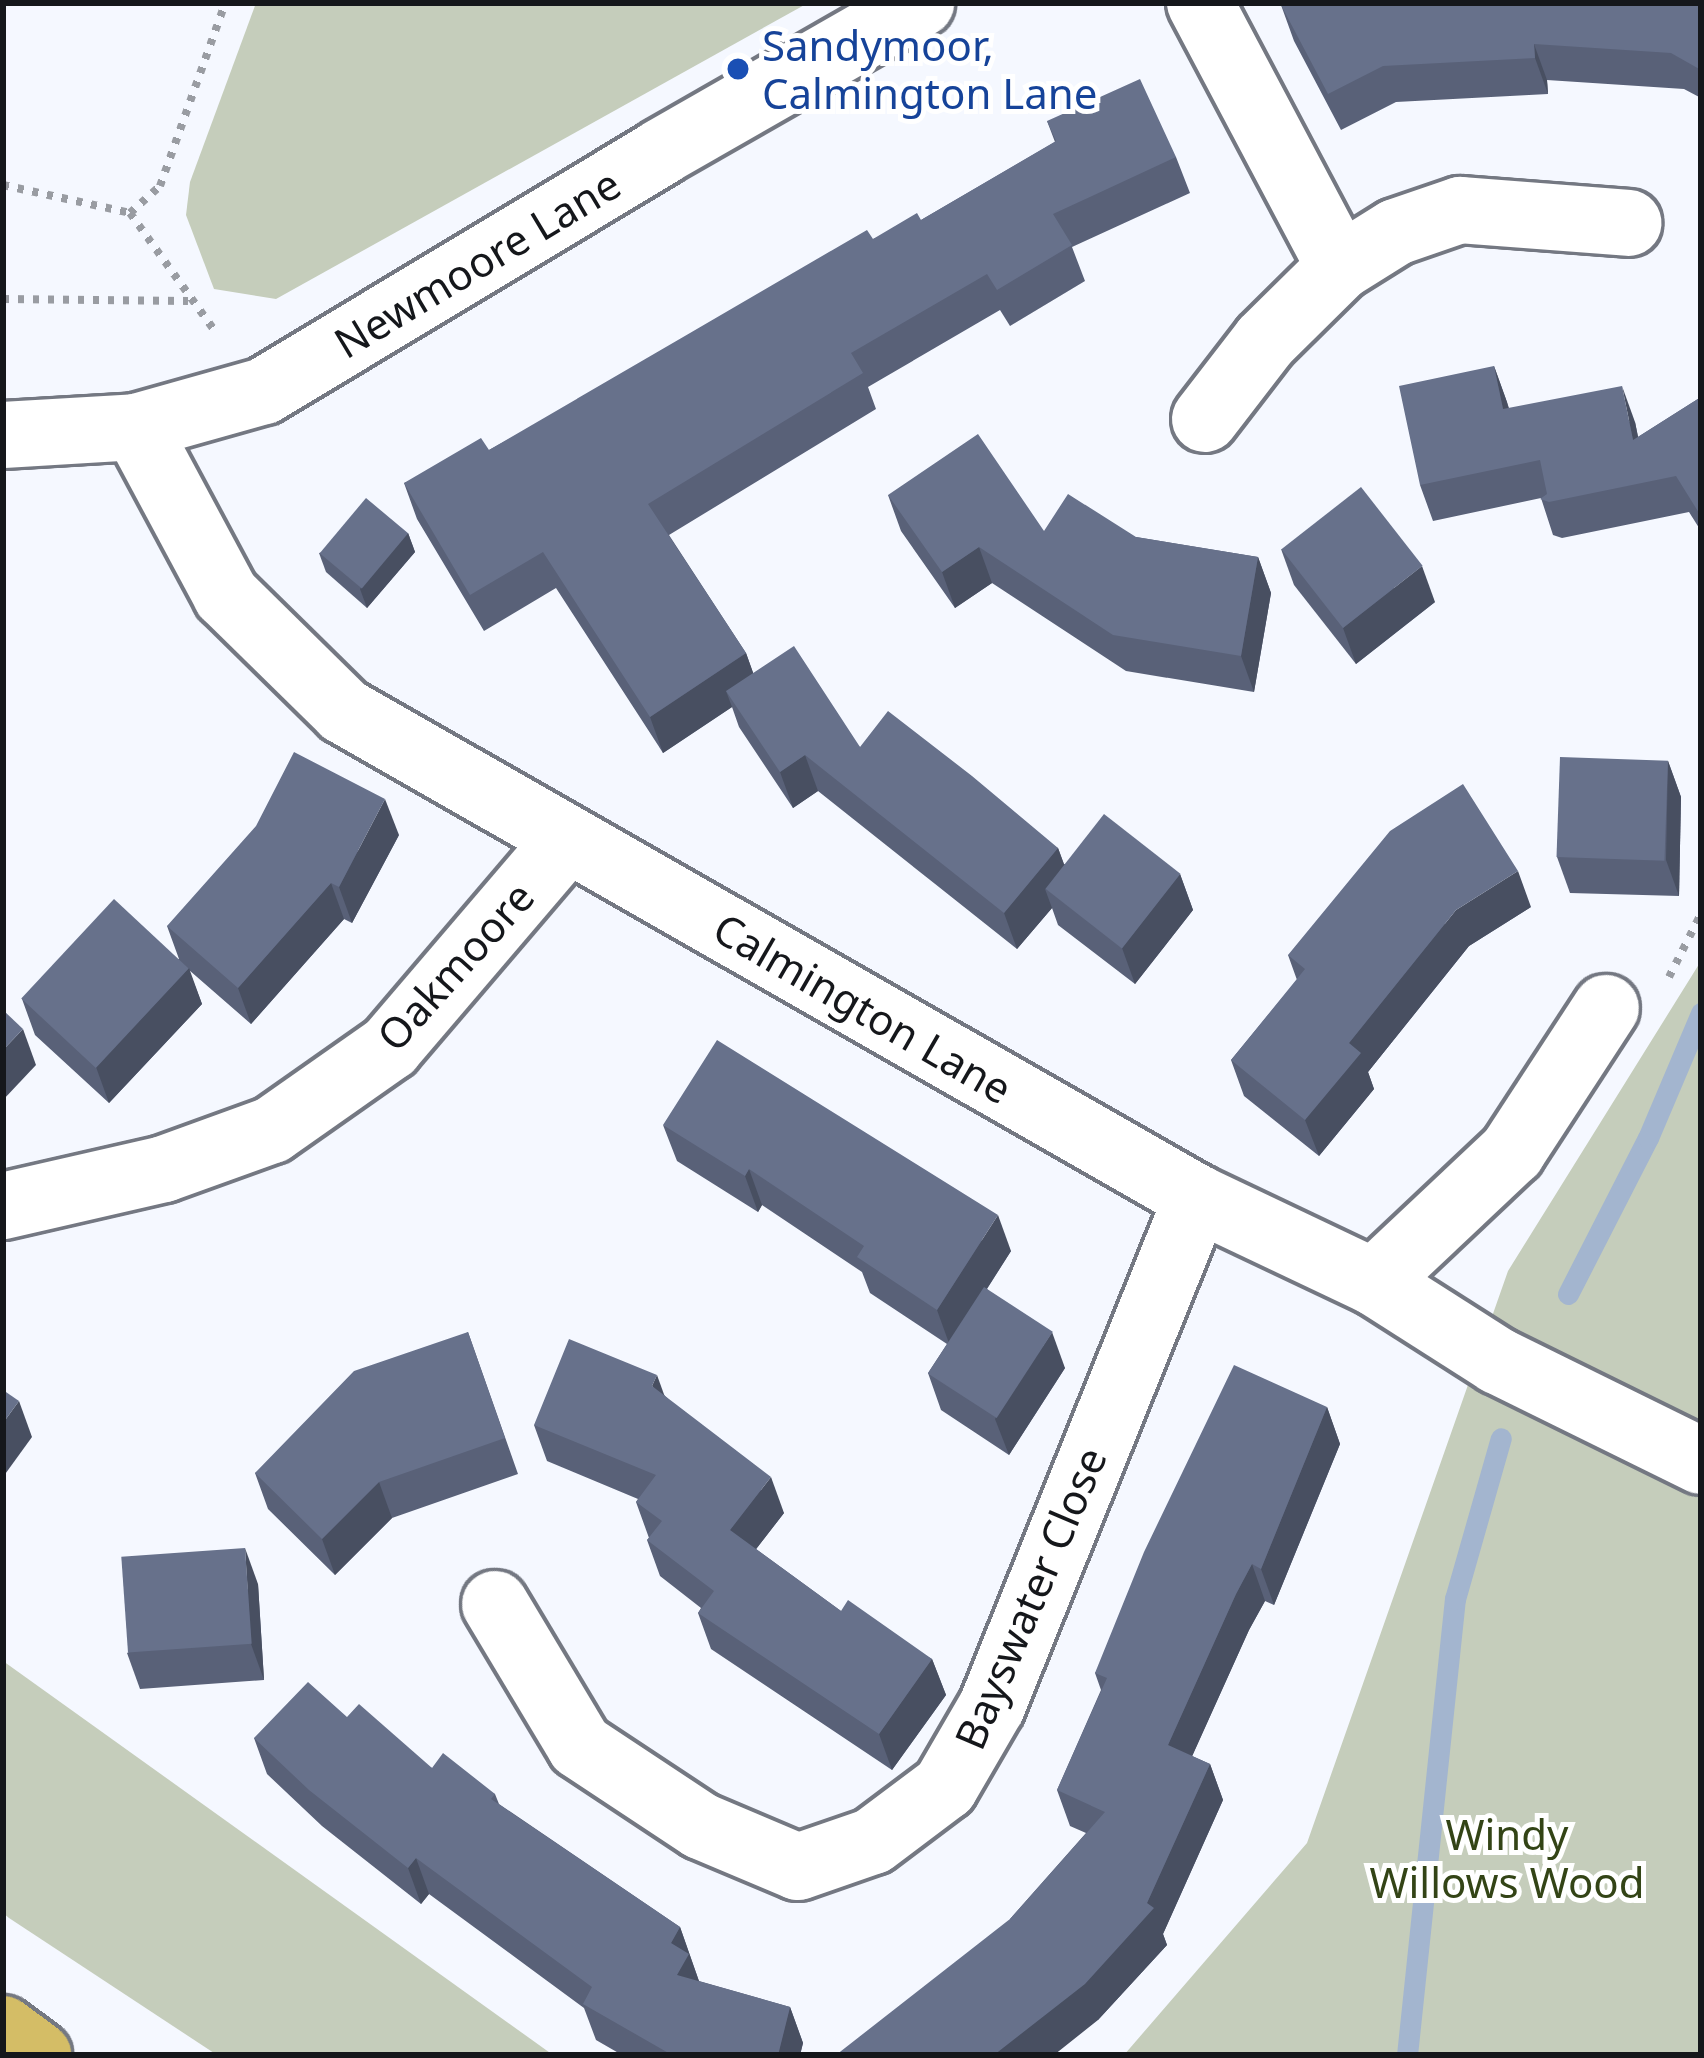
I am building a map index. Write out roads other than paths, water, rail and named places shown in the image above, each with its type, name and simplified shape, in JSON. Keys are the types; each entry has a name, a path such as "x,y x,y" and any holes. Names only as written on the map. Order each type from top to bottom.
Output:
{"main road":[{"path":"3,2029 38,2055"}],"street":[{"name":"Newmoore Lane","path":"3,435 136,428 264,391 661,152 922,3"},
{"path":"1200,3 1340,267"},
{"path":"1204,419 1265,341 1340,267 1396,232 1460,210 1628,224"},
{"name":"Calmington Lane","path":"136,428 226,595 344,711 1197,1198 1374,1282 1498,1361 1701,1461"},
{"name":"Oakmoore","path":"3,1207 164,1169 272,1130 390,1047 567,840"},
{"path":"1374,1282 1512,1152 1606,1008"},
{"name":"Bayswater Close","path":"495,1604 580,1746 701,1826 798,1867 873,1841 945,1787 992,1706 1197,1198"}],"waterway":[{"path":"1568,1294 1648,1138 1701,1013"},
{"path":"1407,2055 1455,1599 1501,1438"}],"place":[{"name":"Sandymoor, Calmington Lane","path":"738,69"}],"park label":[{"name":"Windy Willows Wood","path":"1507,1858"}]}
